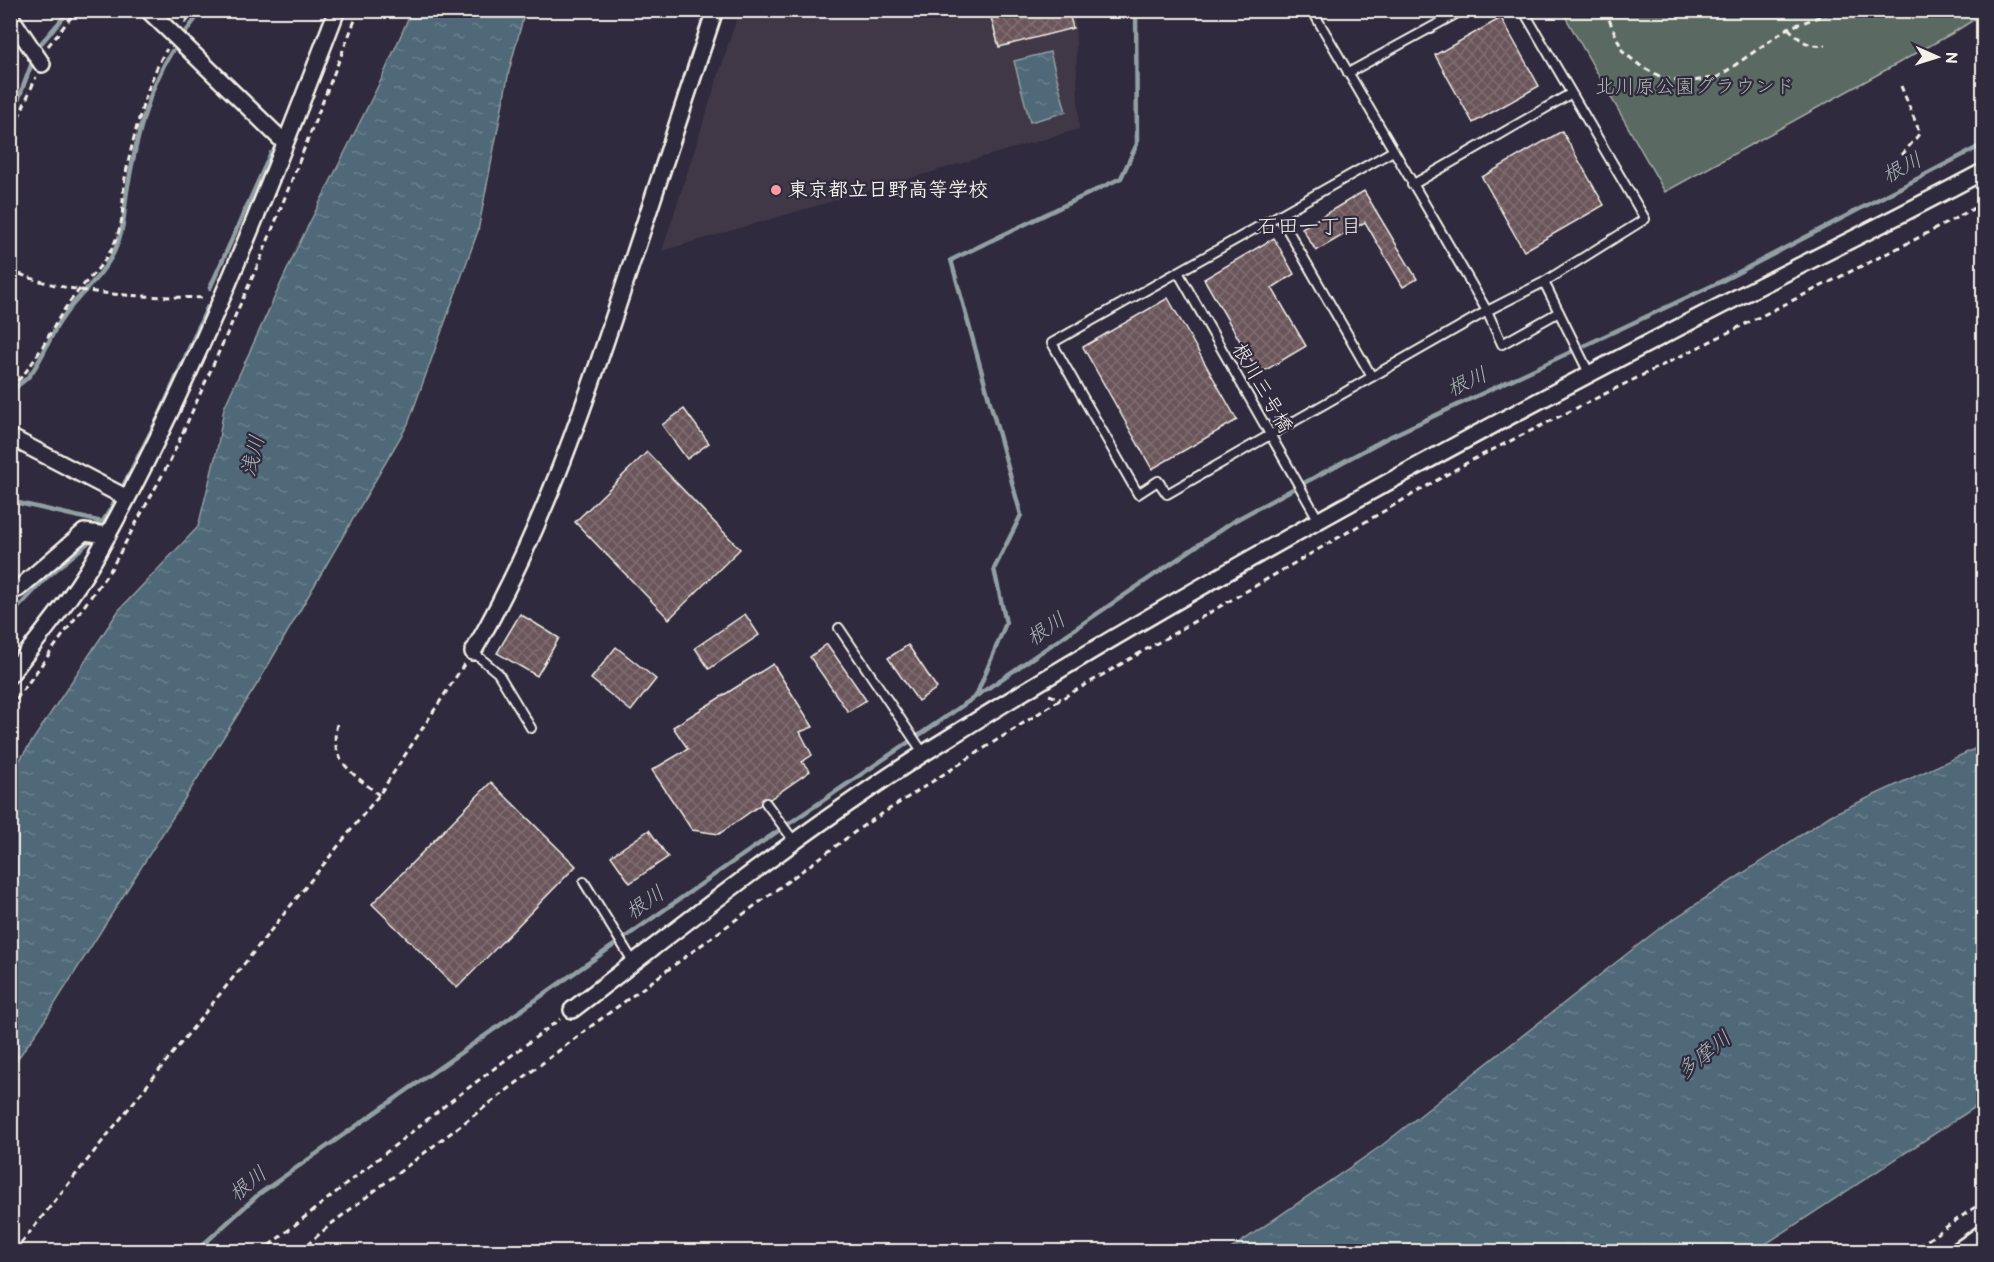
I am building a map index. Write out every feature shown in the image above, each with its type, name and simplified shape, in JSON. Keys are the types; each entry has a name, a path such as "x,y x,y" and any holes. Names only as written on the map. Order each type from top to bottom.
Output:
{"street":[{"path":"148,10 285,143"},
{"path":"10,675 73,590 108,535 170,413 285,143 337,10"},
{"path":"472,652 496,611 525,552 574,434 715,10"},
{"path":"10,16 42,64"},
{"path":"572,1010 791,838 921,749 1318,519 1983,171"},
{"path":"10,437 127,498"},
{"path":"10,587 18,589 84,532 108,535"},
{"path":"1956,1251 1983,1232"}],"lane":[{"path":"1312,10 1487,311 1502,344 1559,312"},
{"path":"1348,74 1462,10"},
{"path":"1393,151 1052,343 1138,494 1158,481 1167,495 1487,311 1544,282 1645,219 1523,10"},
{"path":"1412,185 1570,94"},
{"path":"1279,215 1372,377"},
{"name":"根川三号橋","path":"1178,272 1318,519"},
{"path":"1544,282 1590,375"},
{"path":"839,628 921,749"},
{"path":"472,652 498,673 531,728"},
{"path":"766,803 791,838"},
{"path":"584,882 634,963"}],"path":[{"path":"10,388 25,375 75,294 85,289 109,255 121,223 125,180 134,140 159,61 194,10"},
{"path":"1605,10 1623,52 1642,67 1665,79 1694,81 1718,77 1788,28 1838,10"},
{"path":"1788,28 1811,47 1826,45"},
{"path":"1901,86 1920,133 1902,155"},
{"path":"299,1251 542,1063 863,826 1061,699 1470,461 1922,236 1983,203"},
{"path":"10,270 59,287 115,295 220,299"},
{"path":"14,1251 379,795 472,652"},
{"path":"337,724 334,738 336,752 343,764 379,795"},
{"path":"261,1251 442,1107 572,1010"},
{"path":"1910,1251 1983,1201"}],"shaded area":[{"name":"東京都立日野高等学校","path":"739,11 1075,11 1079,129 662,251"}],"green space":[{"name":"北川原公園グラウンド","path":"1983,10 1983,14 1951,34 1665,192 1562,11"}],"water":[{"name":"浅川","path":"412,10 525,11 509,71 478,231 408,424 259,681 39,1029 11,1068 11,773 119,610 198,527 217,450 224,408 297,248 382,78"},
{"path":"1050,52 1066,112 1030,122 1014,61"},
{"name":"多摩川","path":"1983,745 1983,1102 1755,1251 1228,1251 1381,1146 1660,928 1831,815"}],"building":[{"path":"989,10 1068,10 1073,28 999,47"},
{"path":"1501,18 1539,86 1473,123 1435,55"},
{"path":"1562,131 1604,205 1524,251 1482,177"},
{"path":"1364,191 1417,279 1403,287 1365,222 1316,251 1302,228"},
{"path":"1274,238 1294,274 1272,288 1306,346 1259,374 1204,279"},
{"path":"1168,298 1237,420 1152,469 1083,347"},
{"path":"684,409 709,443 687,459 662,425"},
{"path":"647,452 740,549 669,619 575,522"},
{"path":"520,614 559,638 537,676 497,653"},
{"path":"745,614 759,635 709,669 695,648"},
{"path":"827,644 866,700 848,712 810,657"},
{"path":"908,645 937,688 918,701 888,658"},
{"path":"616,647 656,679 631,711 591,679"},
{"path":"773,664 813,727 800,732 812,755 802,762 810,771 770,799 763,798 760,805 719,834 692,830 652,770 688,749 673,727"},
{"path":"491,782 576,866 457,988 372,904"},
{"path":"649,830 668,857 630,883 611,856"}],"waterway":[{"path":"37,48 70,10"},
{"path":"185,33 202,10"},
{"path":"976,696 1006,623 994,569 1021,515 951,260 1121,178 1137,144 1136,10"},
{"path":"10,395 34,369 61,320 109,262 114,252 122,226 126,194 139,133 156,82 172,51"},
{"path":"10,122 33,60"},
{"name":"根川","path":"195,1252 259,1194 734,861 1232,522 1387,438 1718,283 1984,144"},
{"path":"210,288 271,153"},
{"path":"122,488 160,414 208,306"},
{"path":"102,523 116,500"},
{"path":"10,501 102,522"},
{"path":"10,616 46,578 90,541"}],"place":[{"name":"東京都立日野高等学校","path":"776,190"}],"district":[{"name":"石田一丁目","path":"1309,226"}]}
